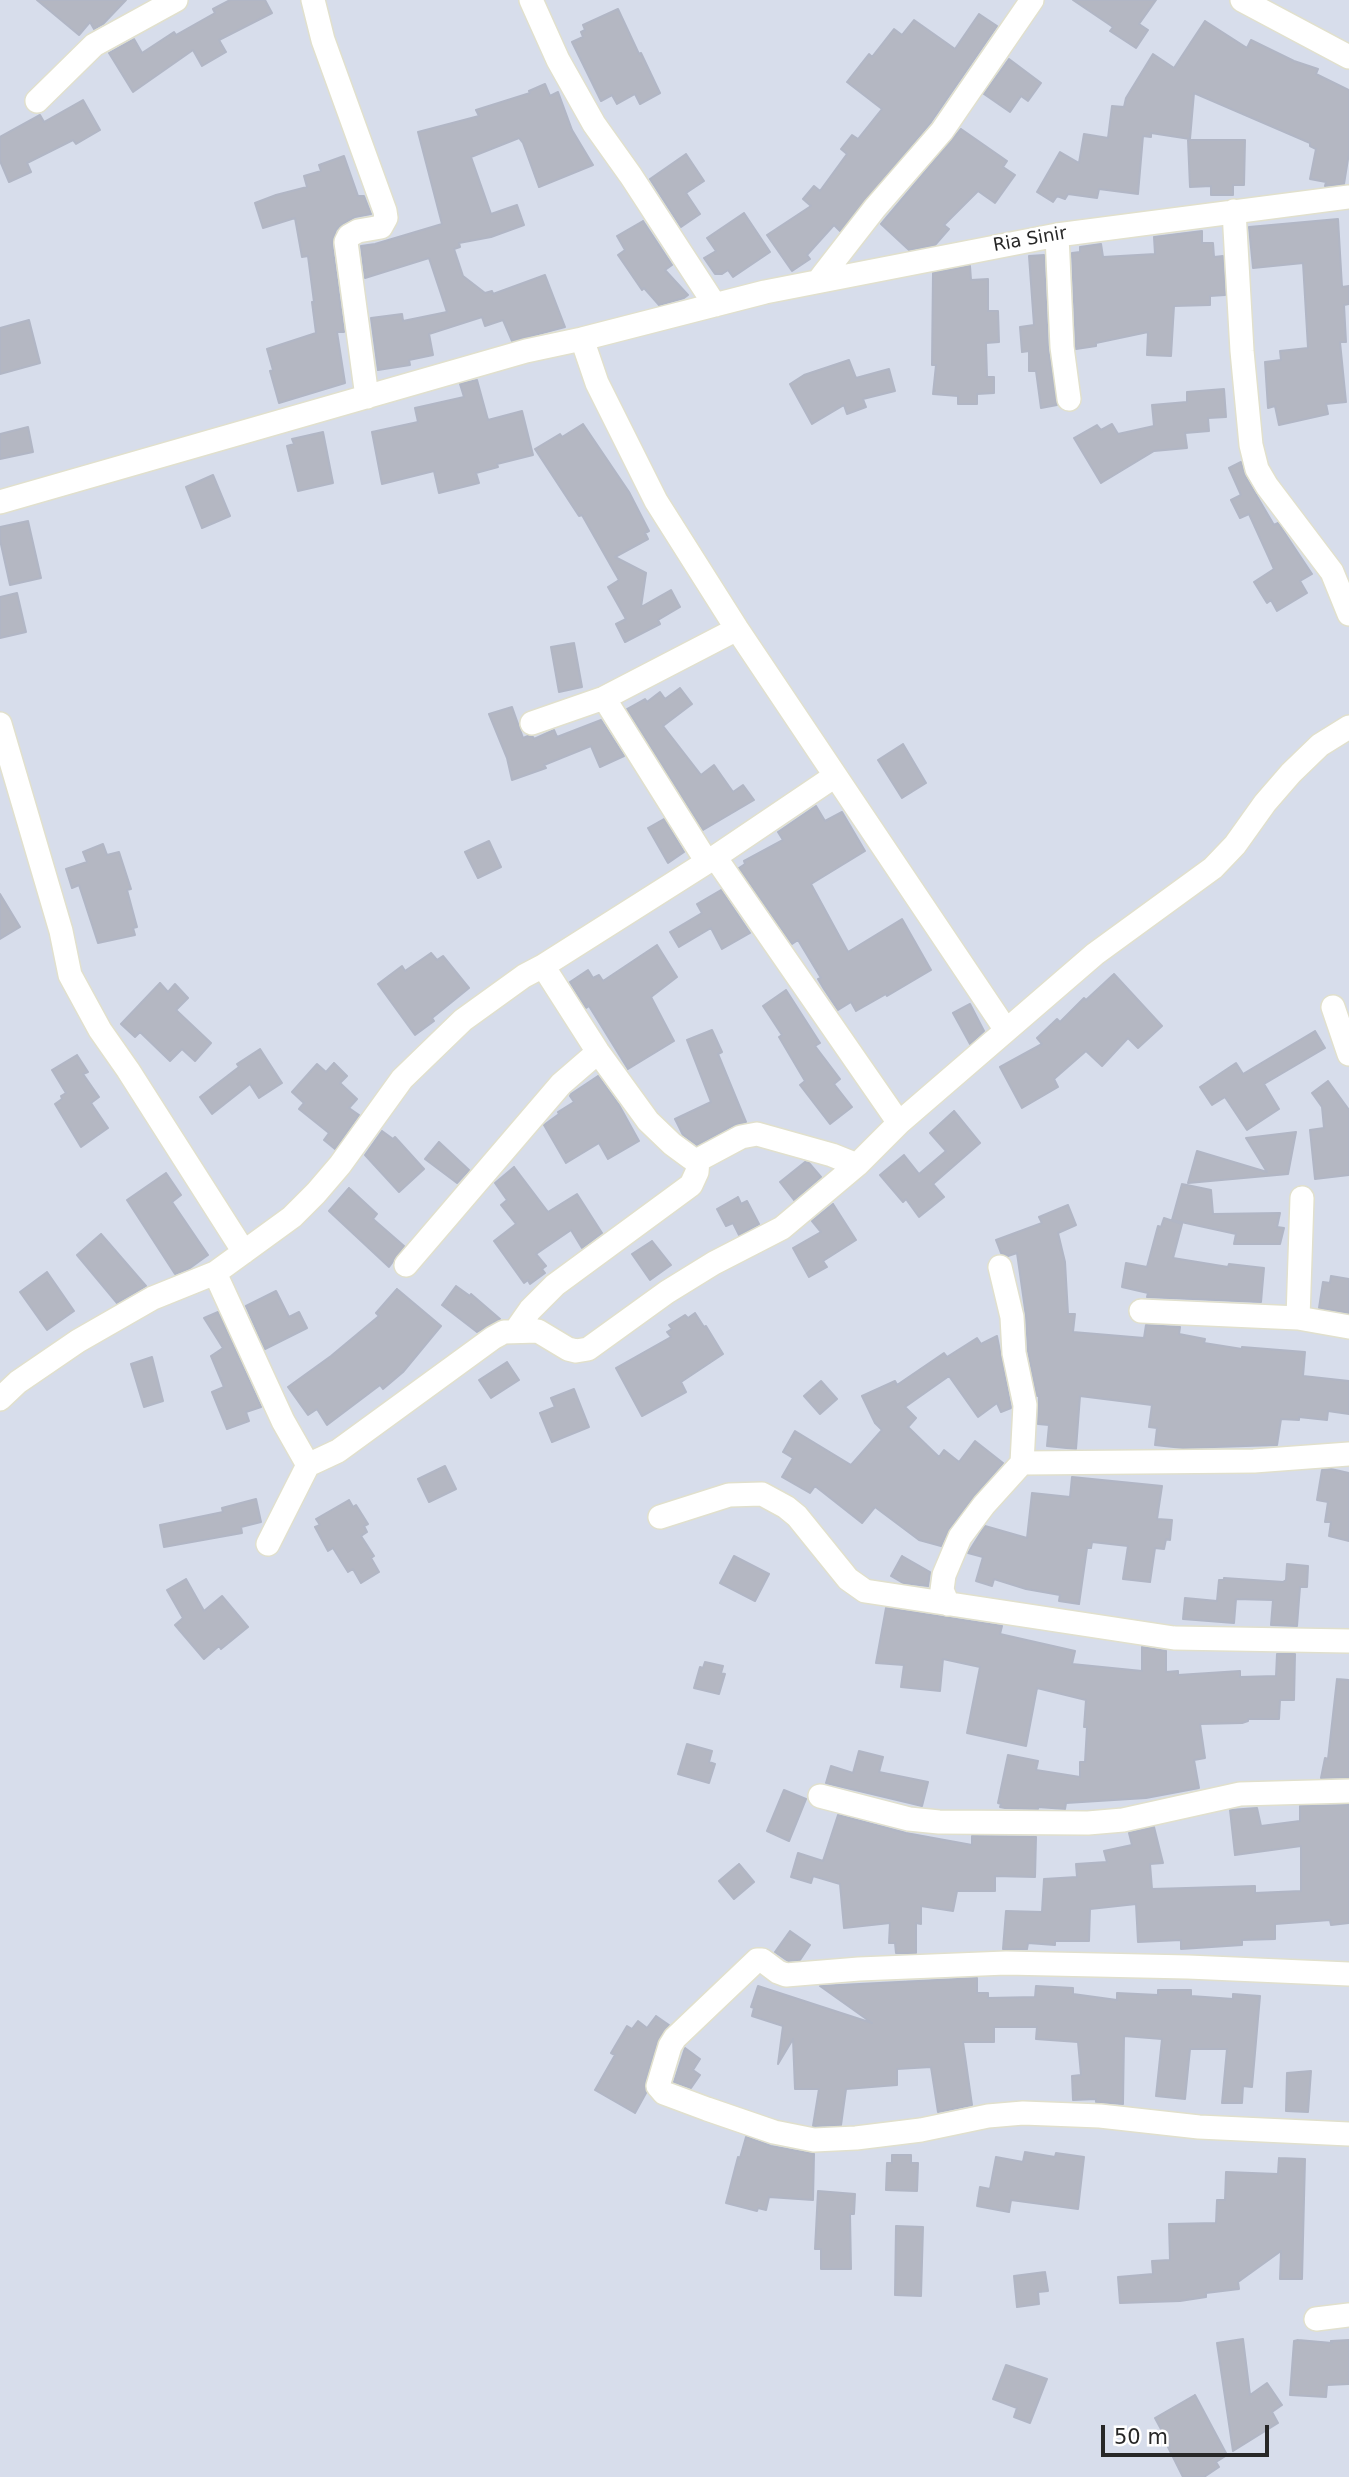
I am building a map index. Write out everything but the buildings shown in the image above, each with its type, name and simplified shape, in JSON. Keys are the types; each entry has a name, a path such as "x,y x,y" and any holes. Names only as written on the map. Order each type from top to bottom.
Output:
{"street":[{"path":"37,101 94,45 176,0"},
{"path":"313,0 323,40 386,211 381,227 354,233 346,239 367,397"},
{"path":"531,0 558,60 593,124 631,176 715,305"},
{"path":"819,280 875,208 942,131 1032,0"},
{"path":"1242,0 1274,7 1349,57"},
{"name":"Ria Sinir","path":"0,502 526,351 819,280 1057,235 1349,197"},
{"path":"1234,211 1242,351 1251,445 1257,469 1267,486 1340,566 1349,614"},
{"path":"1057,235 1062,347 1069,399"},
{"path":"582,339 597,383 656,501 737,629 1006,1030"},
{"path":"532,723 604,698 737,629"},
{"path":"604,698 711,859 900,1123"},
{"path":"0,724 61,931 70,975 100,1030 244,1252"},
{"path":"268,1544 308,1465 338,1451 493,1338 516,1330 538,1331 576,1351 587,1349 667,1292 782,1228 1095,954 1213,868 1235,845 1291,773 1320,745 1349,727"},
{"path":"0,1399 18,1382 78,1341 153,1298 215,1273 292,1217 340,1165 396,1087 463,1020 524,976 711,859 835,776"},
{"path":"543,966 598,1052 648,1121 683,1153 698,1160"},
{"path":"1333,1007 1349,1054"},
{"path":"406,1265 562,1084 598,1052"},
{"path":"698,1160 741,1137 757,1135 832,1155 857,1165"},
{"path":"516,1330 530,1310 555,1285 691,1185 697,1172 698,1160"},
{"path":"1298,1318 1302,1198"},
{"path":"948,1604 942,1590 944,1575 956,1546 984,1504 1022,1463 1025,1405 1014,1353 1012,1317 1000,1267"},
{"path":"215,1273 290,1437 308,1465"},
{"path":"1141,1311 1298,1318 1349,1327"},
{"path":"1022,1463 1254,1461 1349,1454"},
{"path":"660,1517 729,1495 761,1494 786,1507 857,1587 874,1593 1174,1638 1349,1640"},
{"path":"820,1796 909,1819 1088,1823 1123,1820 1240,1794 1349,1791"},
{"path":"1349,1974 1006,1963 786,1975 762,1959 757,1960 675,2038 658,2086 664,2093 729,2117 774,2132 814,2140 921,2130 988,2116 1023,2113 1100,2116 1199,2127 1349,2134"},
{"path":"1317,2319 1349,2315"}]}
